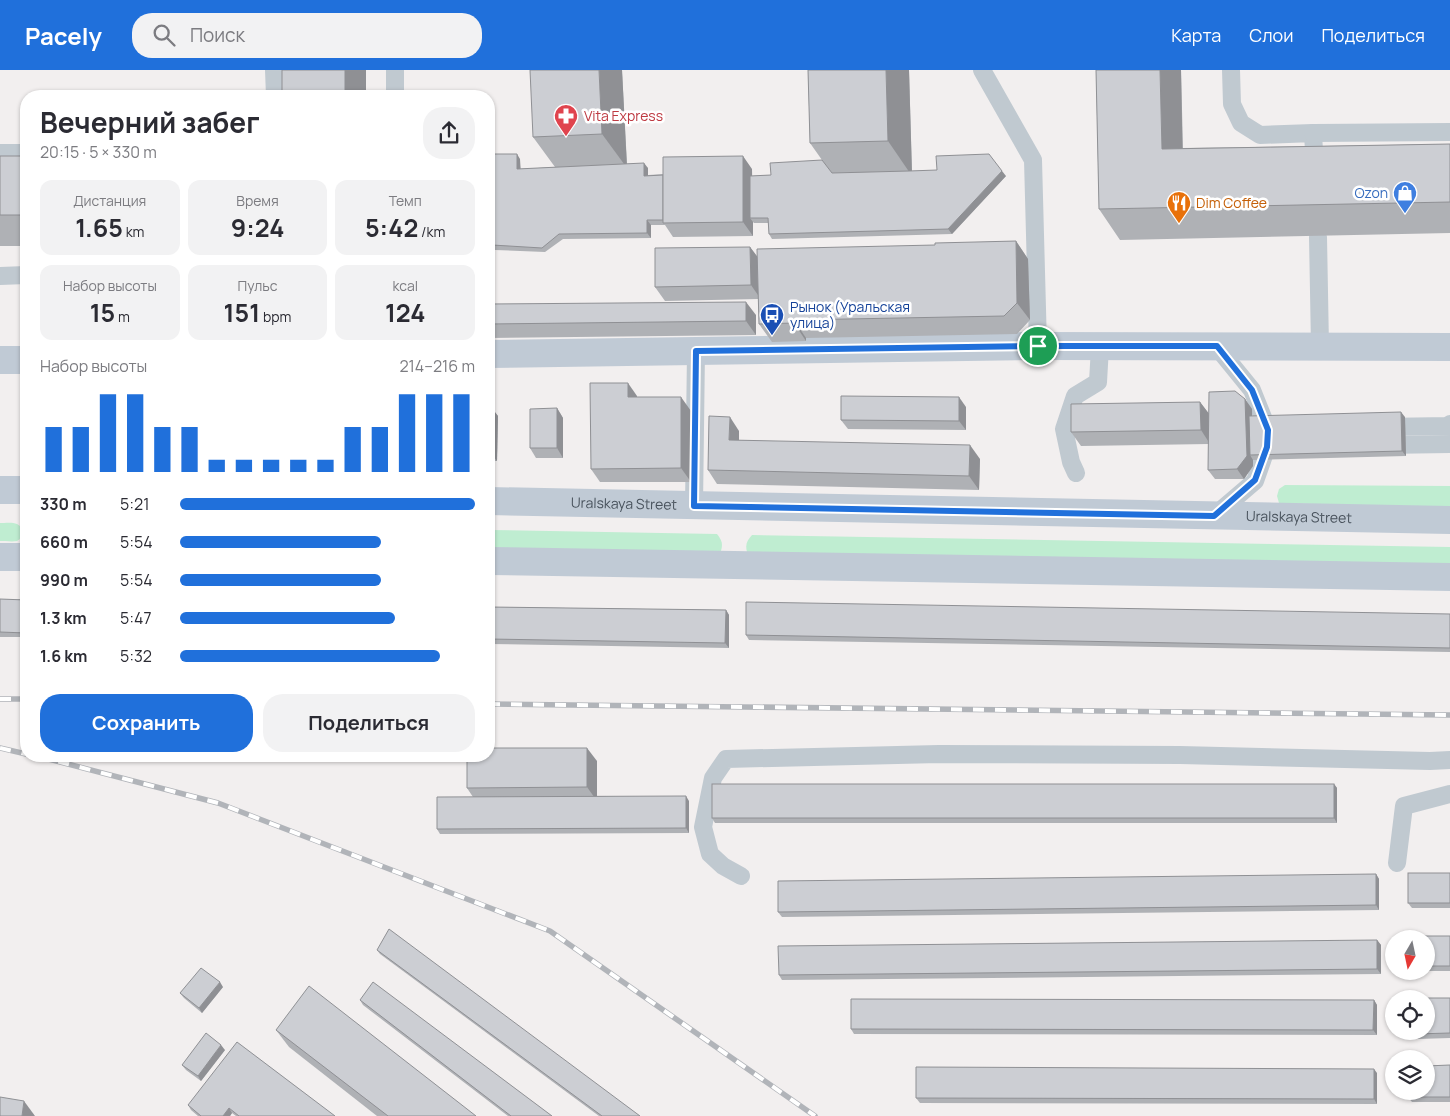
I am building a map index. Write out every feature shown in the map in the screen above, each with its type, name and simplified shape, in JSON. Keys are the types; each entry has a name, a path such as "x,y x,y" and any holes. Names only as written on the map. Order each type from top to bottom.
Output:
{"main road":[{"path":"495,354 1038,346 1450,346"},
{"path":"0,360 20,360"},
{"path":"0,490 20,490"},
{"name":"Uralskaya Street","path":"495,501 1450,520"},
{"path":"0,557 20,557"},
{"path":"495,561 1450,577"}],"lane":[{"path":"274,70 275,90"},
{"path":"395,70 395,90"},
{"path":"982,70 1033,160 1038,346"},
{"path":"1231,70 1232,104 1241,123 1260,135 1450,132"},
{"path":"1313,133 1316,176"},
{"path":"0,153 20,153"},
{"path":"1318,237 1320,346"},
{"path":"0,276 20,275"},
{"path":"1214,516 1255,480 1267,438 1252,390 1217,346"},
{"path":"1076,473 1071,462 1064,429 1074,396 1098,382 1100,347"},
{"path":"694,506 696,351"},
{"path":"1449,425 1450,444 1363,436 1449,425"},
{"path":"1267,438 1287,430"},
{"path":"1267,438 1296,446"},
{"path":"741,876 723,866 710,854 704,827 713,778 726,759 948,754 1180,755 1450,760"},
{"path":"1397,863 1404,806 1450,794"}],"green space":[{"path":"1285,485 1450,486 1450,508 1279,503 1277,496 1279,489"},
{"path":"0,523 13,523 20,526 19,540 0,541"},
{"path":"495,530 717,534 721,540 721,551 495,551"},
{"path":"752,535 1450,547 1450,568 747,552 747,543"}],"building":[{"path":"282,70 345,70 345,90 282,90"},
{"path":"530,70 599,70 602,134 533,137"},
{"path":"808,70 886,70 888,141 810,143"},
{"path":"1096,70 1160,70 1162,149 1450,144 1450,202 1099,209"},
{"path":"495,154 517,154 517,169 644,163 644,176 663,175 663,220 647,220 647,233 559,234 542,248 495,245"},
{"path":"989,154 1002,171 948,229 769,234 768,218 750,218 750,176 771,175 770,163 822,160 832,173 937,170 936,156"},
{"path":"0,156 20,156 20,215 0,215"},
{"path":"743,156 743,222 663,223 663,157"},
{"path":"1016,241 1017,303 1004,316 794,320 794,323 759,324 757,249"},
{"path":"750,247 751,285 655,287 655,248"},
{"path":"746,302 746,321 495,324 495,304"},
{"path":"590,383 628,383 628,397 681,397 681,468 591,469"},
{"path":"1235,391 1245,399 1247,456 1237,469 1208,470 1209,392"},
{"path":"841,396 959,397 959,421 841,420"},
{"path":"1200,402 1201,430 1071,432 1071,404"},
{"path":"557,408 557,448 530,448 530,409"},
{"path":"1401,412 1402,451 1250,455 1249,416"},
{"path":"709,416 730,417 729,440 970,445 969,476 708,470"},
{"path":"0,599 20,600 20,633 0,632"},
{"path":"746,602 1450,614 1450,648 746,635"},
{"path":"495,607 726,610 725,643 495,639"},
{"path":"495,748 587,748 587,787 467,788 467,762 495,762"},
{"path":"712,784 1334,784 1334,818 712,818"},
{"path":"686,796 686,828 437,829 437,797"},
{"path":"1408,873 1450,873 1450,903 1408,903"},
{"path":"1376,874 1376,905 778,912 778,881"},
{"path":"389,929 640,1116 602,1116 377,950"},
{"path":"1435,936 1450,936 1450,966 1435,966"},
{"path":"1377,940 1377,969 779,975 778,946"},
{"path":"201,968 220,982 199,1008 180,993"},
{"path":"373,982 552,1116 511,1116 360,1000"},
{"path":"309,986 476,1116 388,1116 276,1030"},
{"path":"1435,998 1450,998 1450,1033 1435,1033"},
{"path":"851,999 1374,1000 1373,1030 851,1029"},
{"path":"206,1033 221,1045 198,1076 182,1065"},
{"path":"237,1042 335,1116 239,1116 229,1108 223,1116 201,1116 188,1105"},
{"path":"1450,1065 1450,1097 1435,1097 1435,1066"},
{"path":"916,1067 1374,1069 1374,1099 916,1098"},
{"path":"0,1097 24,1101 22,1116 0,1116"}],"railway":[{"path":"0,699 20,699"},
{"path":"495,704 1450,715"},
{"path":"0,748 20,753"},
{"path":"60,762 218,803 550,931 815,1116"}],"place":[{"name":"Vita Express","path":"566,137"},
{"name":"Ozon","path":"1405,214"},
{"name":"Dim Coffee","path":"1179,224"},
{"name":"Рынок (Уральская улица)","path":"772,336"}],"route":[{"path":"1038,346 1217,346 1252,390 1268,430 1267,447 1255,480 1214,516 694,506 696,351 1038,346"}]}
